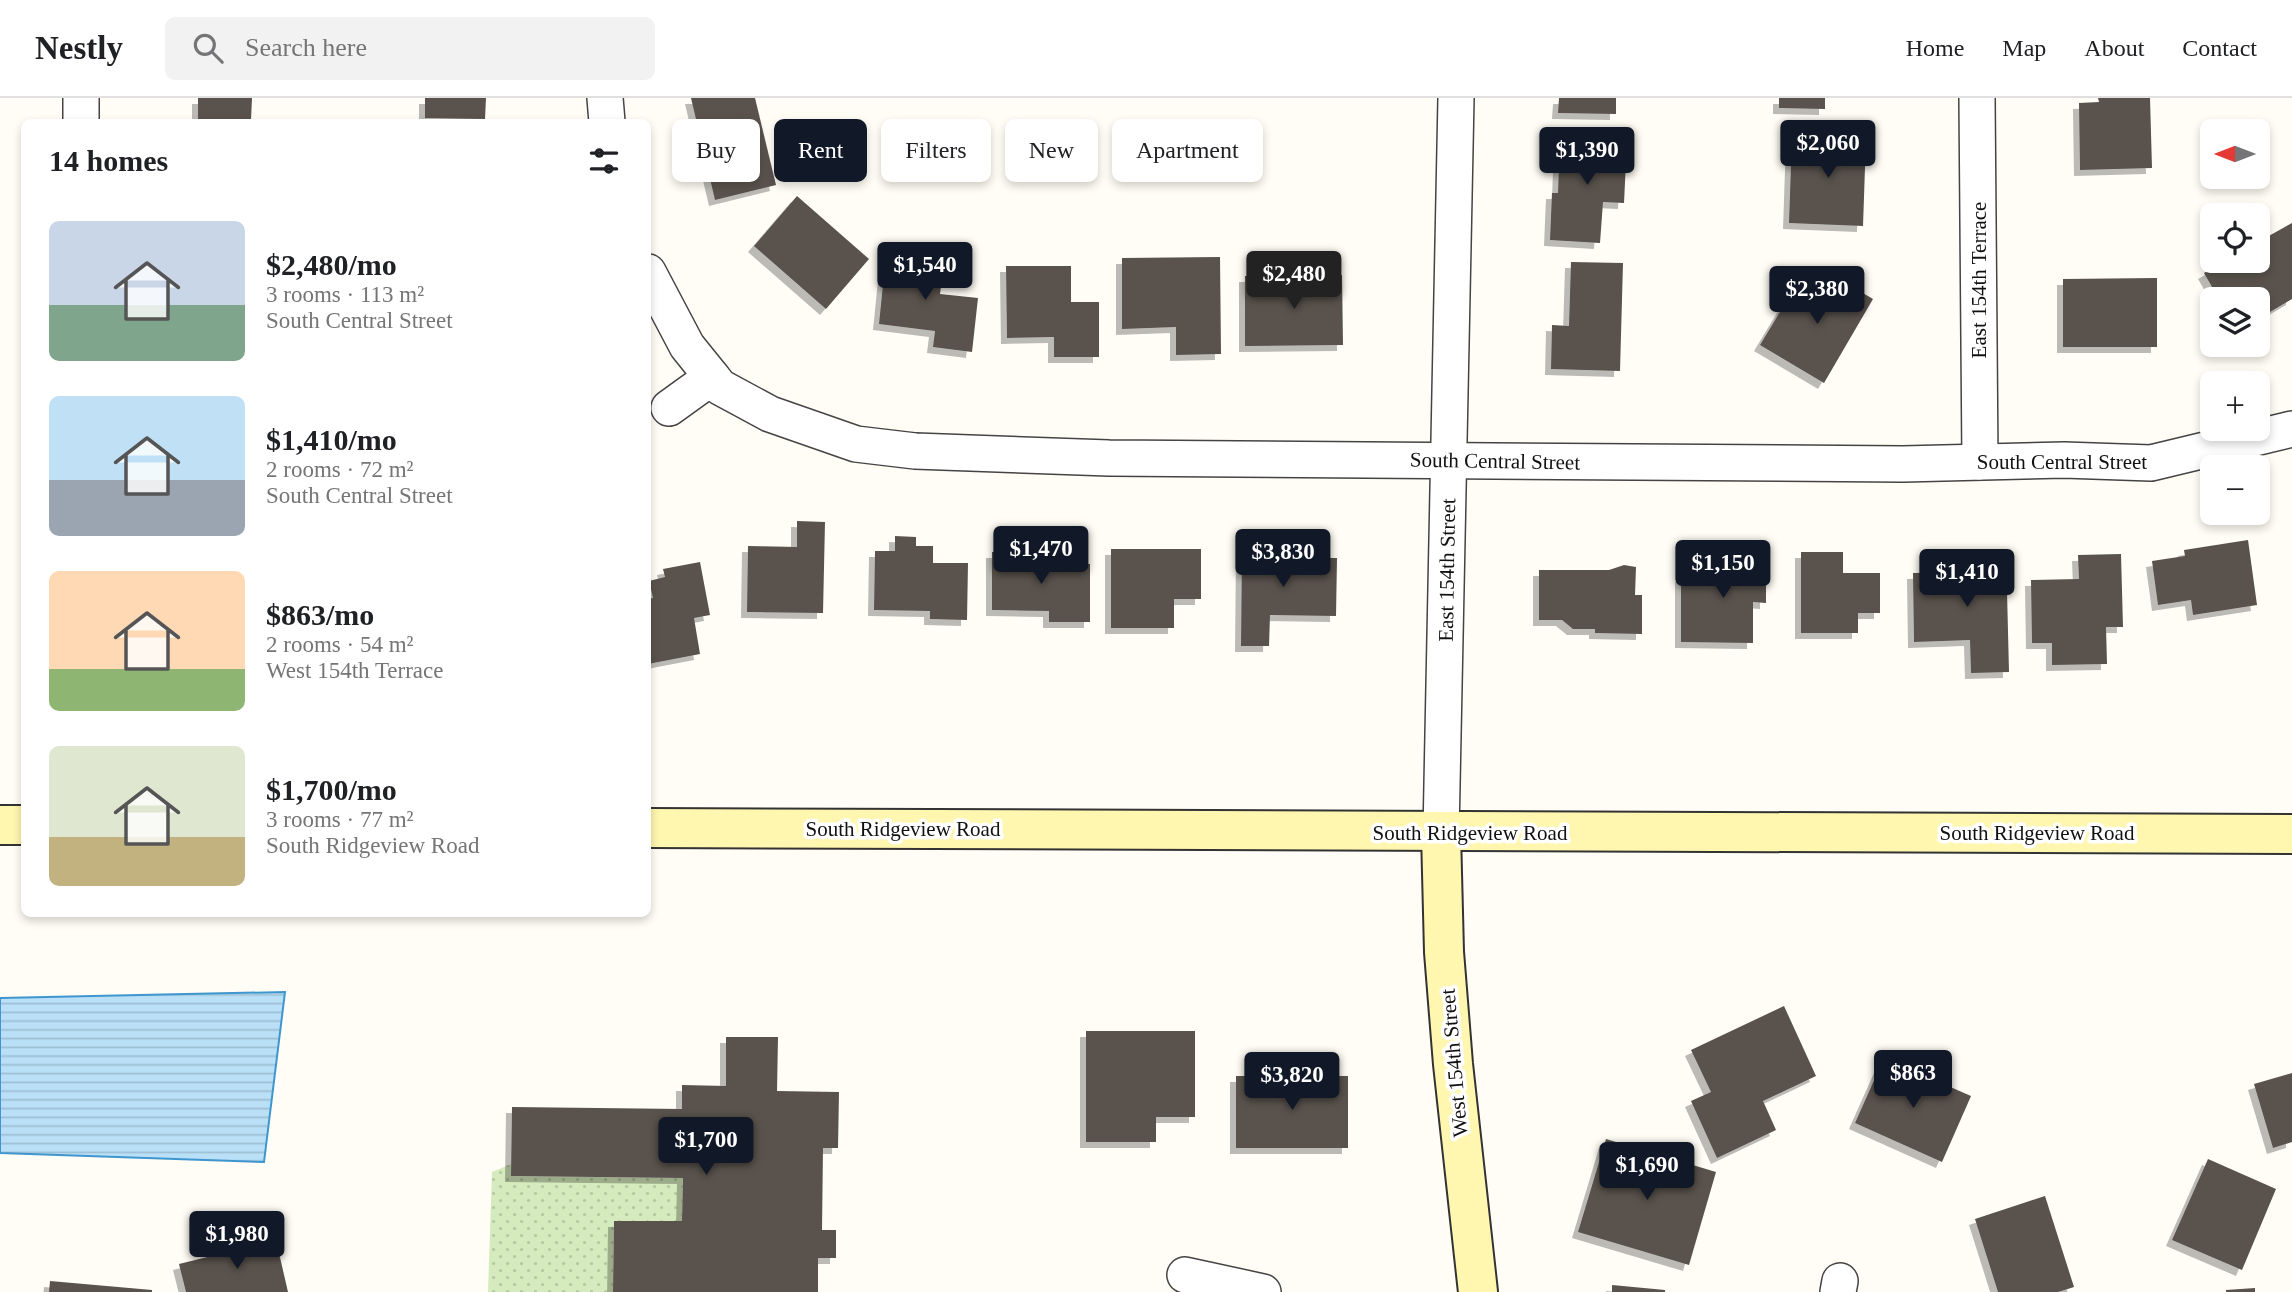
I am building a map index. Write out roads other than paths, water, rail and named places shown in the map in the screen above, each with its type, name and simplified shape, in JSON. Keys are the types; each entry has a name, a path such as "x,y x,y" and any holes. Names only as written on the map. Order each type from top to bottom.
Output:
{"main road":[{"path":"0,825 21,825"},
{"name":"South Ridgeview Road","path":"651,828 1440,833 2292,834"},
{"name":"West 154th Street","path":"1440,833 1444,952 1452,1064 1478,1292"}],"street":[{"path":"81,98 81,119"},
{"path":"605,98 607,119"},
{"name":"East 154th Street","path":"1440,833 1456,98"},
{"name":"East 154th Terrace","path":"1978,98 1979,462"},
{"name":"South Central Street","path":"651,278 687,346 720,387 770,414 856,444 915,451 1109,458 1889,464 2064,460 2151,463 2292,429"},
{"path":"669,408 712,377"},
{"path":"1185,1275 1263,1292"}],"water":[{"path":"285,992 264,1162 0,1153 0,998"}]}
